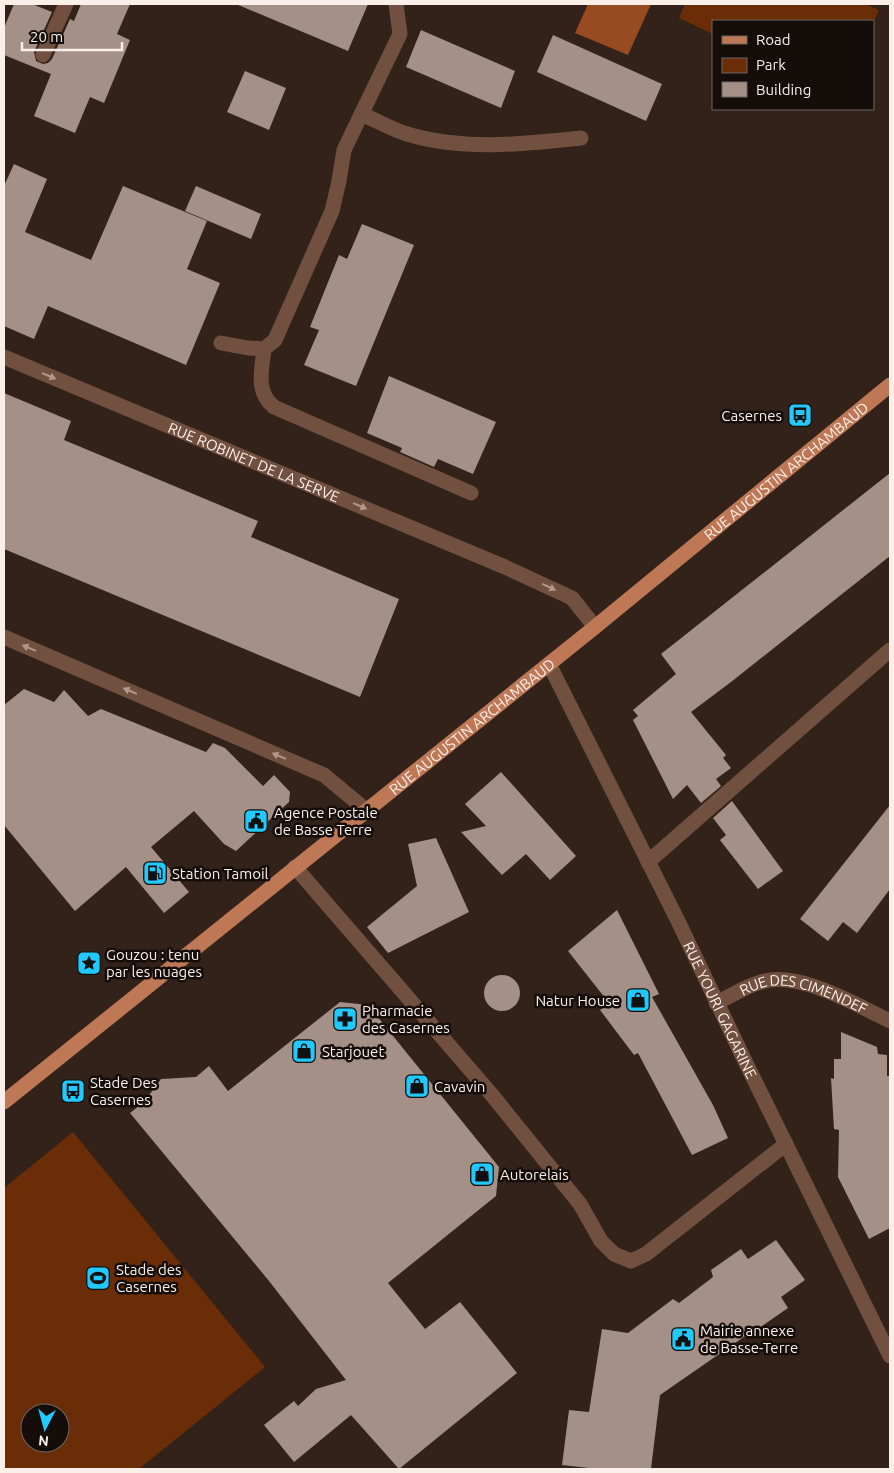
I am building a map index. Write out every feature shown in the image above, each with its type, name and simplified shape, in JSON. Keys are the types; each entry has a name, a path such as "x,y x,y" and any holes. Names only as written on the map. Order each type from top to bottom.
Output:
{"main road":[{"name":"RUE AUGUSTIN ARCHAMBAUD","path":"4,1102 595,627 890,385"}],"street":[{"path":"43,55 66,4"},
{"path":"221,343 248,348 264,348 274,340 332,211 340,181 344,150 400,34 396,4"},
{"path":"361,114 405,133 443,142 502,144 581,138"},
{"path":"264,348 261,373 262,392 267,402 274,407 471,493"},
{"name":"RUE ROBINET DE LA SERVE","path":"4,357 504,567 572,598 595,627"},
{"path":"4,637 324,775 366,810"},
{"path":"648,862 890,650"},
{"name":"RUE YOURI GAGARINE","path":"549,664 890,1356"},
{"path":"295,867 492,1095 580,1204 602,1242 614,1254 631,1261 646,1254 786,1144"},
{"name":"RUE DES CIMENDEF","path":"716,1003 762,981 788,979 813,986 890,1021"}],"green space":[{"path":"685,4 865,4 879,10 874,21 712,20 712,34 679,18"},
{"name":"Stade des Casernes","path":"73,1132 265,1367 139,1469 4,1469 4,1188"}],"shaded area":[{"path":"588,4 651,4 628,55 575,33"}],"building":[{"path":"14,4 32,4 52,12 34,52 36,61 43,64 48,63 52,59 70,19 74,21 81,4 130,4 117,34 130,40 104,103 90,97 75,133 34,116 51,74 4,55 4,28"},
{"path":"236,4 368,4 348,51"},
{"path":"421,30 515,71 501,108 406,67"},
{"path":"553,35 662,84 646,121 537,72"},
{"path":"245,71 286,88 269,130 227,112"},
{"path":"14,164 47,179 25,232 91,260 123,186 207,221 187,269 220,283 186,365 48,306 34,339 4,326 4,186"},
{"path":"196,186 261,214 251,239 185,211"},
{"path":"362,224 414,245 356,386 304,365 319,330 310,327 339,255 347,259"},
{"path":"389,376 496,422 473,474 438,459 434,467 400,452 402,448 367,433"},
{"path":"4,393 71,421 64,440 258,521 251,537 399,599 360,697 4,549"},
{"path":"890,473 890,556 691,712 726,755 723,758 731,768 716,779 721,786 701,803 687,785 673,799 633,720 638,716 633,710 676,674 661,654"},
{"path":"24,689 54,702 64,690 88,716 101,709 206,752 213,743 225,748 263,786 274,775 290,792 289,802 236,851 224,844 194,811 151,847 189,892 164,913 126,867 75,911 4,825 4,705"},
{"path":"501,772 576,856 550,880 526,854 502,875 461,832 486,826 465,804"},
{"path":"732,801 783,871 758,889 720,840 726,835 713,818"},
{"path":"890,805 890,889 857,933 843,922 828,941 800,919"},
{"path":"436,838 469,912 388,953 367,927 417,886 408,844"},
{"path":"617,910 659,994 652,997 713,1105 728,1138 692,1155 638,1053 634,1055 600,1010 609,1003 568,951"},
{"path":"502,975 509,976 515,980 519,986 519,1000 515,1006 509,1010 502,1011 495,1010 489,1006 485,1000 484,993 485,986 489,980 495,976"},
{"path":"340,1002 368,1005 499,1167 496,1196 388,1283 425,1329 460,1302 517,1373 399,1469 351,1415 294,1462 264,1425 294,1401 298,1406 316,1389 346,1380 269,1281 130,1113 144,1102 161,1079 196,1077 209,1066 228,1091"},
{"path":"841,1032 877,1047 878,1054 887,1055 887,1076 890,1076 890,1228 869,1239 838,1177 839,1130 834,1129 831,1078 834,1079 834,1059 841,1059"},
{"path":"776,1240 805,1280 781,1297 788,1308 660,1395 651,1469 598,1469 562,1465 569,1410 589,1412 602,1329 628,1333 673,1299 679,1303 713,1277 711,1270 741,1249 748,1259"}],"place":[{"name":"Casernes","path":"800,415"},
{"name":"Agence Postale de Basse Terre","path":"256,821"},
{"name":"Station Tamoil","path":"155,873"},
{"name":"Gouzou : tenu par les nuages","path":"89,963"},
{"name":"Natur House","path":"638,1000"},
{"name":"Pharmacie des Casernes","path":"345,1019"},
{"name":"Starjouet","path":"304,1051"},
{"name":"Cavavin","path":"417,1086"},
{"name":"Stade Des Casernes","path":"73,1091"},
{"name":"Autorelais","path":"482,1174"},
{"name":"Stade des Casernes","path":"98,1278"},
{"name":"Mairie annexe de Basse-Terre","path":"683,1339"}]}
